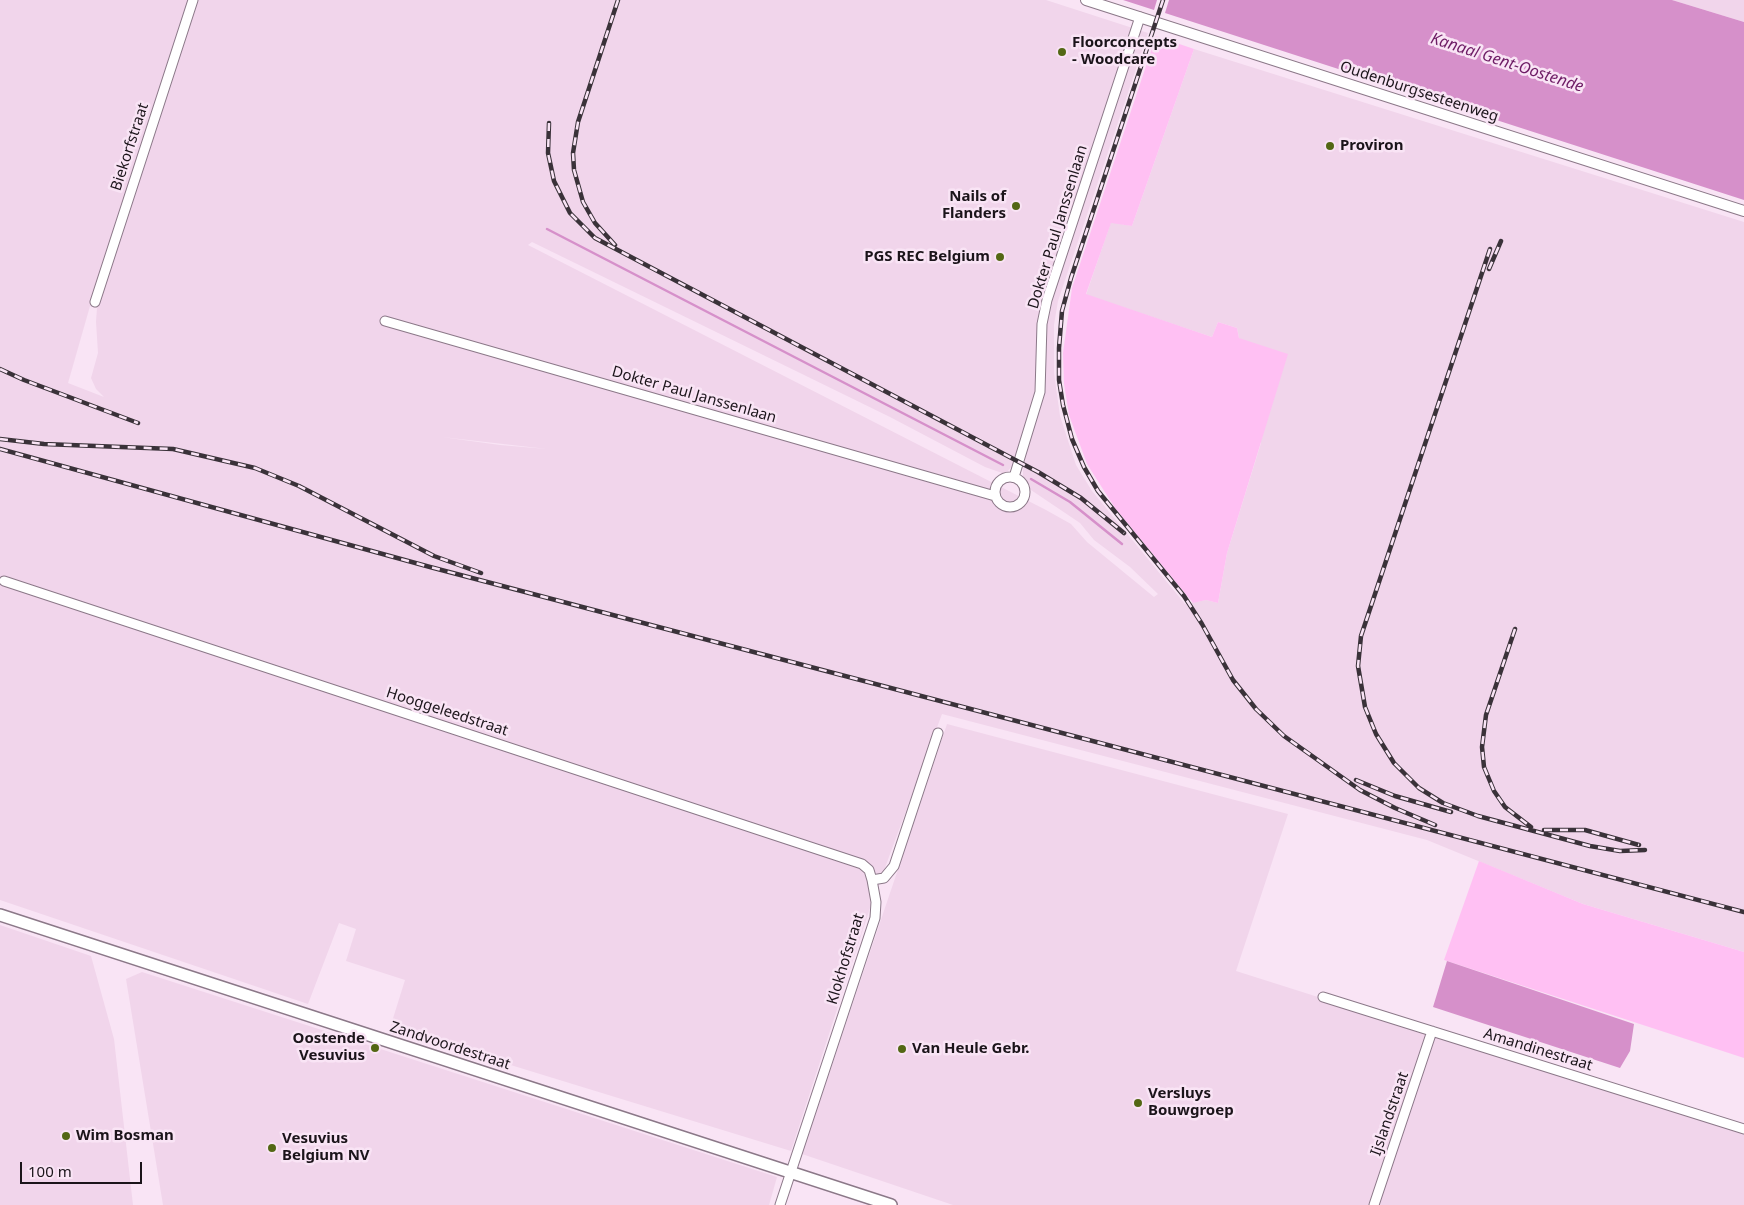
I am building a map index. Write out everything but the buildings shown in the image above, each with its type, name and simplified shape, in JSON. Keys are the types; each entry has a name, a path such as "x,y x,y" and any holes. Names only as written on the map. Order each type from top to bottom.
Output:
{"main road":[{"name":"Zandvoordestraat","path":"0,914 891,1205"}],"street":[{"name":"Biekorfstraat","path":"95,302 193,0"},
{"name":"Oudenburgsesteenweg","path":"1086,0 1744,212"},
{"name":"Dokter Paul Janssenlaan","path":"385,321 995,496 1004,505 1011,507 1022,500 1025,489 1019,480 1014,477 1040,392 1042,324 1047,300 1140,17"},
{"path":"995,496 995,488 999,481 1006,477 1014,477"},
{"name":"Hooggeleedstraat","path":"4,581 862,864 869,870 872,880"},
{"path":"872,880 884,878 894,866 938,733"},
{"name":"Klokhofstraat","path":"780,1205 875,918 876,902 872,880"},
{"name":"Amandinestraat","path":"1323,996 1744,1129"},
{"name":"Ijslandstraat","path":"1374,1205 1432,1031"}],"shaded area":[{"path":"0,0 1046,0 1148,33 1058,301 1054,325 1054,373 1060,416 1076,465 1092,491 1185,604 1206,600 1218,603 1227,553 1261,443 1237,328 1218,322 1212,337 1086,295 1111,222 1132,226 1194,49 1744,222 1744,952 1583,904 1427,840 942,714 870,908 791,1151 390,1028 405,980 346,961 356,929 339,923 308,1004 0,900","holes":["532,242 890,417 985,467 1005,474 1015,463 1023,466 1023,479 1028,488 1080,523 1094,540 1130,567 1158,594 1154,597 1087,542 1071,524 1046,510 528,245","90,306 97,308 98,353 91,378 96,389 104,397 68,383","442,437 547,449 500,445"]},
{"path":"1672,0 1744,0 1744,22"},
{"path":"1156,36 1194,49 1132,226 1111,223 1086,294 1212,337 1218,322 1237,328 1239,338 1288,354 1227,553 1218,603 1206,600 1193,603 1115,508 1087,464 1069,415 1064,384 1063,353 1072,288"},
{"path":"947,724 1288,814 1236,971 1744,1132 1744,1205 953,1205 802,1154"},
{"path":"1479,861 1583,904 1744,952 1744,1058 1444,960"},
{"path":"0,925 91,956 114,1039 133,1205 0,1205"},
{"path":"142,972 777,1177 769,1205 163,1205 126,979"}],"water":[{"path":"1123,0 1157,0 1154,10"},
{"name":"Kanaal Gent-Oostende","path":"1169,0 1672,0 1744,22 1744,200 1165,13"},
{"path":"1447,961 1634,1024 1630,1051 1620,1068 1433,1007"}],"waterway":[{"path":"547,229 1003,465"},
{"path":"1031,479 1070,502 1122,544"}],"railway":[{"path":"615,245 595,223 583,202 574,170 573,153 578,122 618,0"},
{"path":"1163,0 1071,278 1062,311 1059,380 1072,439 1084,467 1098,491 1184,596 1233,680 1256,709 1284,736 1360,790 1395,808 1435,825"},
{"path":"549,123 548,153 554,181 570,213 595,238 1038,472 1081,498 1124,533"},
{"path":"1489,269 1501,241"},
{"path":"1490,249 1361,636 1358,666 1365,707 1376,734 1394,763 1419,788 1443,803 1478,816 1590,846 1620,851 1645,850"},
{"path":"0,369 138,423"},
{"path":"0,439 44,444 173,449 255,468 299,486 434,556 481,573"},
{"path":"0,449 430,567 1744,912"},
{"path":"1515,629 1486,715 1482,747 1484,767 1494,791 1505,807 1531,827"},
{"path":"1356,780 1395,796 1451,812"},
{"path":"1544,830 1585,830 1639,845"}],"place":[{"name":"Floorconcepts - Woodcare","path":"1062,52"},
{"name":"Proviron","path":"1330,146"},
{"name":"Nails of Flanders","path":"1016,206"},
{"name":"PGS REC Belgium","path":"1000,257"},
{"name":"Oostende Vesuvius","path":"375,1048"},
{"name":"Van Heule Gebr.","path":"902,1049"},
{"name":"Versluys Bouwgroep","path":"1138,1103"},
{"name":"Wim Bosman","path":"66,1136"},
{"name":"Vesuvius Belgium NV","path":"272,1148"}]}
